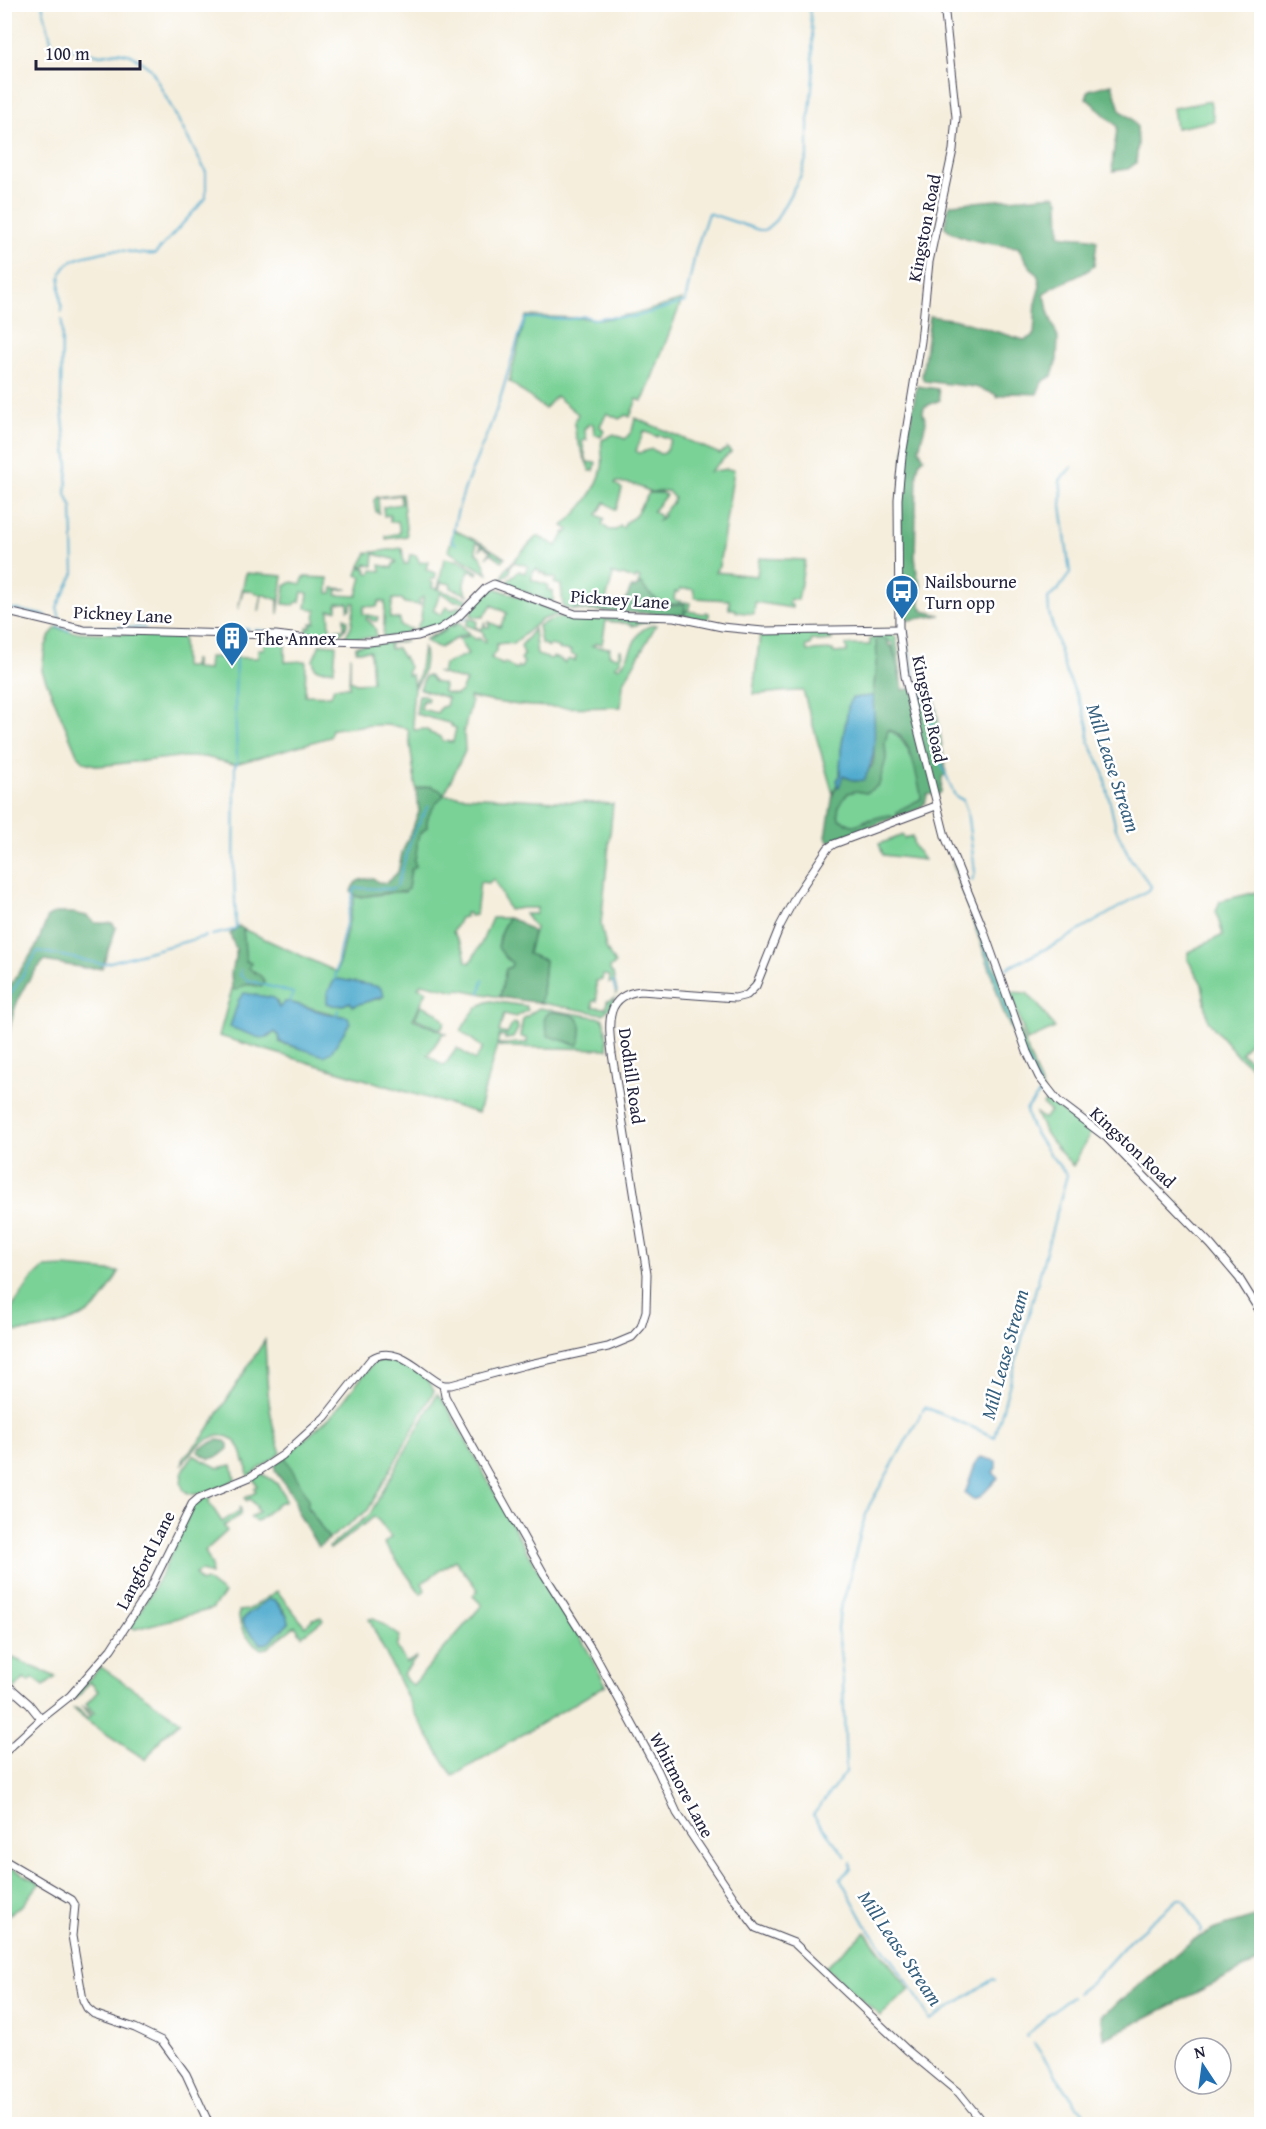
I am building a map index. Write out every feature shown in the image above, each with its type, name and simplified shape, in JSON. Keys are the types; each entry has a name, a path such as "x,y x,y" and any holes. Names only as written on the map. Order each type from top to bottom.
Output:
{"street":[{"name":"Kingston Road","path":"944,4 956,117 954,141 950,172 929,262 921,341 902,456 898,499 899,629 905,676 936,806 945,836 1039,1077 1058,1101 1107,1138 1210,1245 1239,1278 1262,1315"},
{"name":"Pickney Lane","path":"4,611 84,630 276,635 326,641 369,642 418,636 440,629 458,617 486,588 494,584 575,614 674,617 731,628 763,631 899,629"},
{"name":"Dodhill Road","path":"443,1385 608,1347 632,1337 641,1327 646,1311 647,1274 612,1054 609,1021 615,1004 628,994 641,991 735,998 747,995 756,986 780,926 796,896 828,848 936,806"},
{"name":"Langford Lane","path":"4,1753 70,1696 116,1643 150,1589 181,1521 195,1500 250,1477 289,1450 326,1417 371,1359 376,1356 396,1356 420,1368 443,1385"},
{"name":"Whitmore Lane","path":"443,1385 445,1396 455,1415 544,1574 592,1650 647,1750 677,1813 735,1900 756,1928 794,1943 907,2050 959,2093 984,2124"},
{"path":"4,1682 29,1704 41,1719"},
{"path":"4,1860 72,1900 75,1905 73,1947 83,2000 87,2008 102,2018 135,2028 162,2041 186,2074 209,2124"}],"green space":[{"path":"1112,84 1120,110 1132,119 1137,127 1138,143 1136,163 1128,169 1113,171 1112,161 1117,126 1086,98 1089,90"},
{"path":"1210,101 1214,121 1176,128 1173,108"},
{"path":"1056,195 1059,201 1060,235 1097,240 1094,266 1043,294 1058,338 1057,360 1052,376 1042,382 1037,394 1012,393 997,397 995,394 975,387 924,381 922,376 930,316 958,320 1024,340 1034,336 1036,300 1040,286 1038,276 1018,247 969,239 951,232 945,227 947,211 951,204"},
{"path":"682,300 645,396 642,401 637,399 630,417 626,415 619,419 607,413 600,426 604,431 601,437 594,434 593,424 584,428 587,440 582,441 587,462 596,463 594,471 590,471 576,437 574,423 578,414 556,396 545,409 509,381 526,316 605,319 643,312"},
{"path":"917,386 938,389 940,400 924,407 923,413 926,422 919,449 924,458 919,463 917,472 915,556 921,585 920,605 923,611 941,615 903,621 900,499 904,453"},
{"path":"635,418 720,454 727,448 731,452 709,472 734,470 719,566 715,572 757,576 759,558 805,560 798,600 790,599 789,604 792,608 755,602 754,614 737,612 729,609 729,600 695,598 693,589 680,589 679,592 675,592 674,600 690,603 688,611 709,613 706,620 684,615 686,611 681,603 670,604 658,600 642,584 637,587 640,578 636,577 635,580 611,573 613,575 605,603 573,610 563,607 561,585 554,583 556,579 536,569 532,571 532,580 548,585 547,590 553,591 553,603 507,585 510,578 519,571 525,573 528,566 514,562 510,567 510,572 500,582 506,569 537,536 557,546 565,532 569,530 563,526 592,493 600,477 602,440 614,434 625,439 632,431","holes":["644,431 671,439 665,453 660,454 652,449 639,453 636,451","616,482 633,484 651,492 668,491 674,498 673,502 662,514 664,516 657,522 661,517 653,511 666,495 649,493 634,517 626,522 623,528 620,526 616,530 609,530 602,524 605,519 597,515 605,502 616,510 622,489"]},
{"path":"402,494 407,536 386,539 386,536 400,533 398,521 390,522 390,515 384,516 383,507 401,504 400,495 378,498 379,513 376,512 374,500 377,497"},
{"path":"454,530 481,543 505,558 502,561 491,553 487,557 491,551 483,546 480,549 481,544 476,542 476,553 481,556 488,574 448,551"},
{"path":"402,548 404,564 408,564 410,555 416,555 420,563 428,561 426,570 436,573 435,579 430,581 433,583 432,588 438,589 444,558 460,561 478,572 477,574 470,570 465,580 464,588 468,595 451,588 451,584 441,582 439,590 468,599 465,602 455,601 441,593 433,610 441,615 446,607 452,610 459,606 462,610 436,628 420,633 416,629 421,619 423,597 419,600 420,605 404,603 402,599 393,599 390,618 400,619 400,626 412,629 407,634 383,638 385,602 379,601 377,607 364,606 363,614 378,617 377,621 367,617 366,619 375,628 376,637 344,639 351,627 355,603 352,603 348,610 348,603 337,603 337,610 329,610 330,630 344,629 344,618 348,620 346,628 336,638 306,635 307,627 315,623 316,610 306,608 308,593 302,592 300,602 294,605 283,604 285,586 292,582 301,584 304,577 328,578 328,593 332,593 333,588 348,589 337,590 336,595 357,596 362,577 357,575 360,567 367,569 366,572 371,574 372,570 381,571 380,565 392,568 397,562 374,554 373,566 366,564 365,567 360,566 367,553"},
{"path":"246,573 283,576 278,614 278,600 262,594 259,612 261,596 255,592 243,590 238,609"},
{"path":"642,584 651,595 670,605 685,604 684,615 573,610 579,604 624,604 631,588"},
{"path":"495,588 563,613 541,620 513,644 497,644 497,649 491,658 503,665 505,662 516,670 518,667 521,668 524,662 521,660 524,654 521,646 534,629 537,655 551,659 553,657 565,663 569,659 575,661 576,656 570,654 571,651 550,645 549,647 541,643 538,626 552,619 568,617 659,619 632,626 632,624 606,621 602,644 596,643 592,646 610,648 609,655 618,657 622,650 620,662 615,666 619,668 642,630 656,625 623,684 621,707 527,706 470,697 471,703 464,731 465,751 444,795 432,787 416,789 408,729 389,725 332,729 330,737 233,764 205,757 178,757 99,766 84,762 77,754 42,671 45,648 50,635 56,628 73,632 183,636 184,667 193,667 193,660 195,660 195,669 208,670 209,657 258,658 258,649 264,649 264,639 261,637 285,638 285,662 306,661 305,695 331,696 334,687 349,687 350,656 350,680 356,683 372,682 370,651 356,651 356,646 406,641 389,644 390,649 397,648 404,657 409,667 407,675 412,675 414,730 425,729 441,737 443,741 453,742 456,728 451,726 452,724 416,714 419,695 428,698 427,701 423,700 421,709 437,713 441,707 446,706 448,698 420,689 425,676 430,676 434,682 443,684 443,692 456,695 461,691 466,681 442,674 444,664 468,654 458,639 471,635 476,640 478,638 485,642 482,631 466,625 469,618 477,621 476,628 482,629 485,622 485,627 489,627 489,622 500,627 507,613 492,605 483,617 470,614 484,595"},
{"path":"459,621 450,628 460,623 469,634 460,636 440,648 425,641 447,630 424,640"},
{"path":"830,633 832,640 812,640 810,645 806,646 807,651 833,650 834,653 847,652 846,645 870,645 873,633 892,634 896,638 903,690 892,642 888,642 887,639 876,641 877,656 873,696 859,697 849,703 841,750 840,775 833,794 803,691 753,694 760,634"},
{"path":"879,637 887,639 889,646 892,646 903,690 922,687 935,699 946,774 942,777 941,792 938,795 927,794 921,807 897,816 899,810 921,799 921,794 907,746 896,733 888,730 885,743 886,759 879,785 866,793 856,791 848,793 840,805 838,815 839,819 852,825 885,815 893,818 828,842 826,837 833,794 843,776 856,781 872,766 874,757 873,696 877,656 876,641"},
{"path":"320,644 336,645 334,670 315,668 313,660"},
{"path":"423,646 424,668 414,688 419,675"},
{"path":"887,730 901,740 912,759 919,781 921,799 897,812 897,816 893,818 890,815 849,825 839,819 838,807 848,793 856,791 866,793 886,759"},
{"path":"430,786 440,790 444,795 432,810 427,827 417,840 414,861 416,866 411,870 408,888 405,892 358,897 351,892 356,882 373,878 378,882 387,883 398,872 402,853 419,812 416,789"},
{"path":"444,795 613,804 601,924 606,948 615,964 610,968 617,992 616,994 613,982 609,983 610,976 603,975 602,980 596,981 597,1001 593,1001 593,1007 606,1008 607,1001 615,998 610,1008 603,1014 541,1003 545,960 527,954 535,928 525,914 536,914 537,908 509,910 494,879 488,883 480,882 476,915 470,916 469,913 465,913 465,917 460,918 453,932 464,950 466,961 470,963 492,918 508,918 501,931 504,956 512,963 512,967 506,969 500,997 459,989 456,991 422,983 418,987 427,991 413,1019 447,1034 443,1033 428,1055 444,1066 457,1048 475,1060 483,1048 461,1031 477,1008 491,1001 526,1006 528,1010 516,1017 504,1014 499,1032 507,1034 513,1023 517,1024 518,1029 513,1038 505,1039 506,1037 500,1035 497,1043 527,1043 527,1039 520,1036 523,1019 539,1008 602,1018 605,1023 608,1049 502,1047 497,1045 478,1113 219,1036 232,989 245,985 261,987 256,972 250,970 244,951 243,929 337,972 355,895 358,897 385,894 408,888 418,839 427,827 429,814 434,805","holes":["335,980 363,984 381,998 355,1004 348,1002 333,1005 327,993","239,999 277,1001 279,1008 289,1002 334,1014 349,1023 331,1052 298,1048 280,1043 275,1032 267,1037 230,1027"]},
{"path":"903,835 904,838 912,836 914,846 924,860 883,855 879,844"},
{"path":"952,862 1044,1093 1041,1094 1004,1014"},
{"path":"1261,891 1261,1035 1257,1046 1250,1041 1241,1053 1261,1068 1261,1074 1238,1056 1208,1021 1202,984 1188,960 1188,952 1223,935 1216,912 1220,901"},
{"path":"55,913 87,916 95,923 112,923 116,928 102,968 85,968 44,961 26,984 15,1008 5,1061 5,993 36,947 48,917"},
{"path":"508,918 519,922 533,932 528,954 545,960 541,1003 500,997 506,969 511,967 512,963 498,947 501,931"},
{"path":"239,926 243,929 246,961 251,963 249,968 261,976 264,981 265,984 261,987 248,984 237,990 232,989 231,971 236,958 236,950 230,934"},
{"path":"1010,992 1027,993 1055,1028 1027,1041"},
{"path":"421,1005 437,1012 445,1022 442,1028 415,1018"},
{"path":"555,1012 578,1019 581,1032 578,1045 548,1036 544,1019 548,1013"},
{"path":"1046,1101 1092,1130 1073,1166 1039,1121 1036,1113 1044,1119 1050,1111 1043,1105"},
{"path":"65,1267 119,1272 102,1300 88,1313 50,1327 9,1332 5,1339 5,1318 32,1279 44,1268"},
{"path":"265,1340 270,1411 281,1453 248,1477 246,1462 244,1462 240,1448 226,1436 218,1436 193,1450 182,1465 184,1457 203,1437"},
{"path":"384,1359 399,1362 420,1373 434,1391 368,1510 329,1539 308,1507 285,1457 333,1414 373,1363"},
{"path":"437,1394 448,1408 530,1557 576,1629 606,1685 453,1776 416,1716 369,1619 374,1618 400,1636 397,1647 406,1663 417,1657 403,1674 413,1685 482,1605 473,1596 478,1590 455,1560 422,1583 425,1590 421,1594 384,1543 391,1537 374,1517 330,1549 329,1547 370,1514"},
{"path":"217,1440 228,1444 228,1449 219,1456 210,1459 198,1452 201,1447"},
{"path":"193,1455 218,1468 232,1465 235,1479 201,1494 186,1492 182,1486 182,1475"},
{"path":"285,1457 308,1498 308,1507 329,1539 318,1547 298,1513 294,1497 275,1471 275,1464"},
{"path":"260,1474 277,1484 285,1502 280,1502 256,1522 250,1517 259,1512 257,1507 250,1499 246,1501 245,1498 256,1492 254,1488 257,1486 253,1478"},
{"path":"210,1496 209,1502 222,1522 240,1510 240,1507 241,1510 240,1515 224,1526 227,1531 205,1551 212,1566 211,1574 201,1571 195,1574 201,1582 206,1580 224,1594 212,1609 135,1629 131,1627 163,1571 192,1508 200,1500"},
{"path":"277,1591 305,1626 313,1619 321,1617 323,1620 302,1636 295,1626 267,1648 261,1649 248,1637 240,1623 239,1611 248,1610","holes":["271,1599 283,1609 289,1623 266,1644 261,1644 243,1619"]},
{"path":"4,1654 56,1677 44,1686 33,1678 29,1682 24,1679 15,1689 5,1679"},
{"path":"101,1667 181,1721 162,1737 146,1760 88,1722 74,1709 79,1710 87,1719 90,1716 82,1707 91,1714 94,1713 86,1704 98,1691 90,1682 76,1699 73,1695"},
{"path":"4,1864 40,1883 23,1905 5,1917"},
{"path":"1261,1915 1261,1960 1104,2039 1102,2016 1193,1940 1215,1929"},
{"path":"865,1932 910,1990 880,2016 825,1967"}],"water":[{"path":"873,696 874,749 869,770 864,780 856,781 843,776 839,787 837,780 840,775 841,750 849,703 852,698"},
{"path":"338,979 380,987 384,996 353,1006 350,1002 339,1006 327,1003 327,993 334,981"},
{"path":"244,993 274,998 279,1008 285,1002 289,1002 348,1017 350,1023 331,1052 324,1056 280,1042 275,1032 260,1038 230,1027 239,999"},
{"path":"981,1457 996,1461 996,1468 993,1472 998,1478 979,1498 973,1500 965,1494 976,1462"},
{"path":"269,1599 275,1600 289,1623 268,1643 261,1644 242,1621"}],"waterway":[{"path":"42,4 52,44 101,55 118,52 132,55 151,69 206,172 206,198 155,254 109,251 82,257 66,266 60,280 62,312"},
{"path":"456,544 452,538 459,505 496,411 526,318 635,317 685,302 696,250 708,213 759,230 765,230 776,220 801,175 808,153 808,119 813,76 809,4"},
{"path":"62,320 61,399 68,467 66,494 72,508 74,573 57,607 60,619 73,625"},
{"name":"Mill Lease Stream","path":"1007,968 1060,942 1150,889 1151,886 1130,858 1116,829 1103,771 1089,742 1088,725 1065,670 1049,613 1048,598 1058,590 1070,573 1060,480 1072,467"},
{"path":"4,607 47,616"},
{"path":"463,620 467,617"},
{"path":"58,627 70,631"},
{"path":"100,627 145,628"},
{"path":"239,629 249,629"},
{"path":"255,630 266,631"},
{"path":"272,631 283,632"},
{"path":"907,631 907,643 918,692 923,691 941,763 955,796 963,800 967,811 975,872 972,880"},
{"path":"289,633 299,634"},
{"path":"235,639 235,652"},
{"path":"212,935 236,928 234,874 235,766 237,762 236,658"},
{"path":"397,886 412,836 428,806"},
{"path":"335,980 354,890 356,888 394,888"},
{"name":"Mill Lease Stream","path":"846,1857 813,1815 846,1772 843,1681 838,1629 840,1609 862,1526 869,1506 925,1407 995,1437 1067,1175 1042,1144 1028,1118 1026,1110 1041,1092 1005,1009 965,893"},
{"path":"4,1005 38,951 103,964 206,936"},
{"path":"241,970 240,975 247,980 293,993 290,1002"},
{"path":"480,993 483,979"},
{"path":"613,981 616,992"},
{"path":"337,1014 338,1010"},
{"name":"Mill Lease Stream","path":"851,1862 851,1869 840,1878 866,1925 912,1988 930,2020 993,1979 995,1980"},
{"path":"1077,1993 1093,1981 1130,1940 1178,1899 1183,1899 1201,1928 1200,1932"},
{"path":"1028,2037 1026,2035 1049,2013 1072,1997"},
{"name":"Mill Lease Stream","path":"1034,2043 1077,2106 1085,2113 1087,2124"}],"place":[{"name":"Nailsbourne Turn opp","path":"902,620"},
{"name":"The Annex","path":"232,667"}]}
